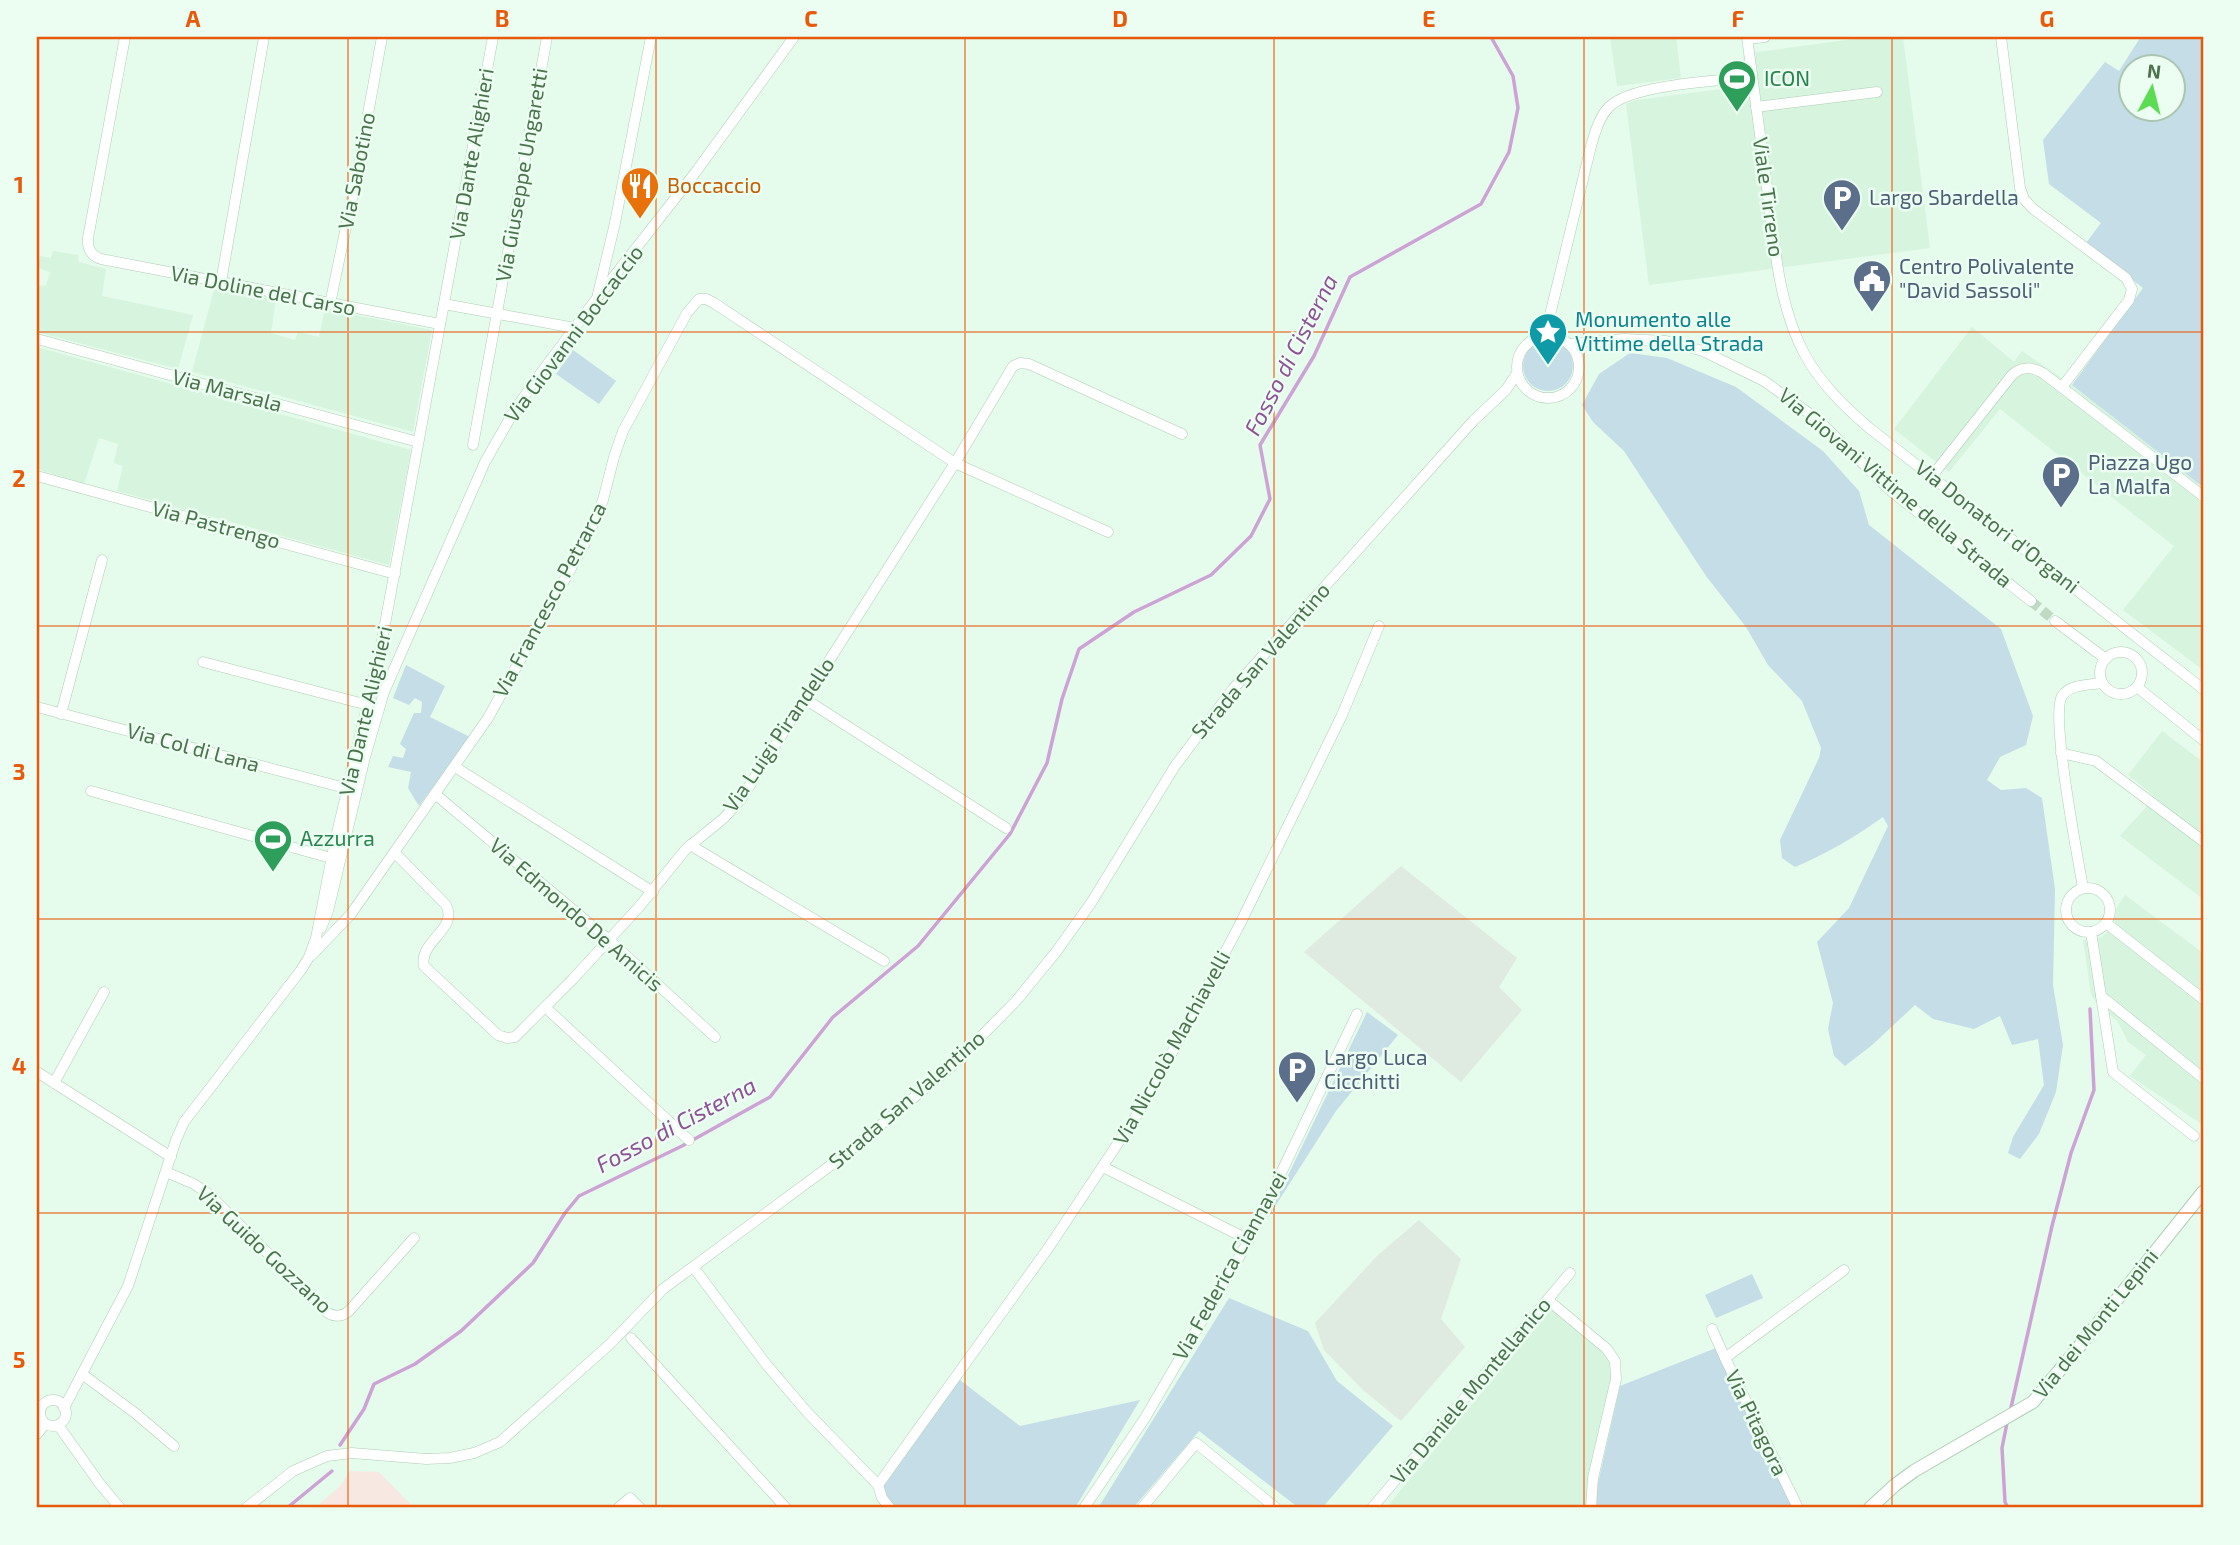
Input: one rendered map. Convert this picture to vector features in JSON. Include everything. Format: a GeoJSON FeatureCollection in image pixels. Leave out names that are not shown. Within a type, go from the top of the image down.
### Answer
{"type":"FeatureCollection","features":[{"type":"Feature","properties":{"kind":"street","name":"Via Doline del Carso"},"geometry":{"type":"LineString","coordinates":[[125,37],[88,238],[90,251],[94,256],[440,324]]}},
{"type":"Feature","properties":{"kind":"street"},"geometry":{"type":"LineString","coordinates":[[221,282],[264,37]]}},
{"type":"Feature","properties":{"kind":"street","name":"Via Sabotino"},"geometry":{"type":"LineString","coordinates":[[330,304],[382,37]]}},
{"type":"Feature","properties":{"kind":"street","name":"Via Dante Alighieri"},"geometry":{"type":"LineString","coordinates":[[58,1425],[65,1416],[64,1408],[128,1286],[178,1135],[190,1112],[299,974],[316,938],[331,858],[368,705],[395,574],[493,37]]}},
{"type":"Feature","properties":{"kind":"street","name":"Via Giuseppe Ungaretti"},"geometry":{"type":"LineString","coordinates":[[473,446],[547,37]]}},
{"type":"Feature","properties":{"kind":"street"},"geometry":{"type":"LineString","coordinates":[[597,298],[615,223],[651,37]]}},
{"type":"Feature","properties":{"kind":"street","name":"Via Giovanni Boccaccio"},"geometry":{"type":"LineString","coordinates":[[316,938],[328,911],[368,745],[396,662],[485,462],[525,395],[688,182],[794,37]]}},
{"type":"Feature","properties":{"kind":"street"},"geometry":{"type":"LineString","coordinates":[[1747,38],[1765,37]]}},
{"type":"Feature","properties":{"kind":"street"},"geometry":{"type":"LineString","coordinates":[[2001,37],[2020,188],[2024,199],[2032,208],[2126,278],[2132,289],[2129,300],[2062,387]]}},
{"type":"Feature","properties":{"kind":"street","name":"Viale Tirreno"},"geometry":{"type":"LineString","coordinates":[[1747,38],[1778,272],[1791,321],[1804,353]]}},
{"type":"Feature","properties":{"kind":"street"},"geometry":{"type":"LineString","coordinates":[[1526,390],[1517,373],[1519,355],[1550,315],[1593,139],[1608,107],[1637,92],[1752,76]]}},
{"type":"Feature","properties":{"kind":"street"},"geometry":{"type":"LineString","coordinates":[[1756,107],[1877,92]]}},
{"type":"Feature","properties":{"kind":"street","name":"Via Francesco Petrarca"},"geometry":{"type":"LineString","coordinates":[[309,957],[348,918],[396,853],[492,710],[582,549],[598,514],[623,431],[696,301],[706,299],[714,303],[955,463]]}},
{"type":"Feature","properties":{"kind":"street"},"geometry":{"type":"LineString","coordinates":[[444,304],[575,328]]}},
{"type":"Feature","properties":{"kind":"street"},"geometry":{"type":"LineString","coordinates":[[1550,315],[1556,338]]}},
{"type":"Feature","properties":{"kind":"street"},"geometry":{"type":"LineString","coordinates":[[1506,390],[1526,390],[1544,398],[1563,394],[1576,380],[1578,361],[1569,345],[1556,338],[1542,337],[1532,340]]}},
{"type":"Feature","properties":{"kind":"street","name":"Via Marsala"},"geometry":{"type":"LineString","coordinates":[[37,339],[418,442]]}},
{"type":"Feature","properties":{"kind":"street","name":"Via Giovani Vittime della Strada"},"geometry":{"type":"LineString","coordinates":[[1569,345],[1648,339],[1682,345],[1721,358],[1764,381],[1808,412],[1892,492],[2031,601]]}},
{"type":"Feature","properties":{"kind":"street"},"geometry":{"type":"LineString","coordinates":[[1578,361],[1597,341]]}},
{"type":"Feature","properties":{"kind":"street","name":"Via Donatori d'Organi"},"geometry":{"type":"LineString","coordinates":[[1804,353],[1821,379],[1850,411],[2203,689]]}},
{"type":"Feature","properties":{"kind":"street","name":"Via Luigi Pirandello"},"geometry":{"type":"LineString","coordinates":[[396,853],[444,903],[449,912],[447,923],[424,954],[423,963],[426,968],[498,1035],[504,1038],[515,1037],[653,892],[690,845],[720,821],[738,802],[955,463],[1011,370],[1020,363],[1029,364],[1182,434]]}},
{"type":"Feature","properties":{"kind":"street"},"geometry":{"type":"LineString","coordinates":[[1932,476],[2015,372],[2026,368],[2037,369],[2062,387],[2203,496]]}},
{"type":"Feature","properties":{"kind":"street","name":"Strada San Valentino"},"geometry":{"type":"LineString","coordinates":[[246,1508],[293,1471],[321,1457],[362,1453],[442,1459],[491,1447],[513,1431],[610,1344],[656,1295],[884,1124],[952,1066],[1016,1001],[1076,925],[1175,765],[1227,696],[1474,420],[1506,390],[1517,373]]}},
{"type":"Feature","properties":{"kind":"street"},"geometry":{"type":"LineString","coordinates":[[955,463],[1108,532]]}},
{"type":"Feature","properties":{"kind":"street","name":"Via Pastrengo"},"geometry":{"type":"LineString","coordinates":[[37,476],[395,574]]}},
{"type":"Feature","properties":{"kind":"street"},"geometry":{"type":"LineString","coordinates":[[61,714],[102,560]]}},
{"type":"Feature","properties":{"kind":"street"},"geometry":{"type":"LineString","coordinates":[[2055,621],[2106,659]]}},
{"type":"Feature","properties":{"kind":"street","name":"Via Niccolò Machiavelli"},"geometry":{"type":"LineString","coordinates":[[878,1485],[1048,1247],[1148,1098],[1240,925],[1342,716],[1379,626]]}},
{"type":"Feature","properties":{"kind":"street"},"geometry":{"type":"LineString","coordinates":[[2119,652],[2132,656],[2141,667],[2142,674],[2137,687],[2125,694],[2107,689],[2102,682],[2100,671],[2106,659],[2119,652]]}},
{"type":"Feature","properties":{"kind":"street"},"geometry":{"type":"LineString","coordinates":[[203,662],[368,705]]}},
{"type":"Feature","properties":{"kind":"street"},"geometry":{"type":"LineString","coordinates":[[2083,888],[2061,753],[2059,708],[2062,696],[2074,687],[2102,682]]}},
{"type":"Feature","properties":{"kind":"street"},"geometry":{"type":"LineString","coordinates":[[2137,687],[2203,740]]}},
{"type":"Feature","properties":{"kind":"street"},"geometry":{"type":"LineString","coordinates":[[805,699],[1006,828]]}},
{"type":"Feature","properties":{"kind":"street","name":"Via Col di Lana"},"geometry":{"type":"LineString","coordinates":[[37,707],[349,789]]}},
{"type":"Feature","properties":{"kind":"street"},"geometry":{"type":"LineString","coordinates":[[2061,753],[2096,761],[2203,841]]}},
{"type":"Feature","properties":{"kind":"street"},"geometry":{"type":"LineString","coordinates":[[454,767],[653,892]]}},
{"type":"Feature","properties":{"kind":"street"},"geometry":{"type":"LineString","coordinates":[[91,791],[331,858]]}},
{"type":"Feature","properties":{"kind":"street","name":"Via Edmondo De Amicis"},"geometry":{"type":"LineString","coordinates":[[435,794],[609,940],[715,1037]]}},
{"type":"Feature","properties":{"kind":"street"},"geometry":{"type":"LineString","coordinates":[[690,845],[884,961]]}},
{"type":"Feature","properties":{"kind":"street"},"geometry":{"type":"LineString","coordinates":[[2083,888],[2100,891],[2109,901],[2106,923],[2091,932],[2073,926],[2066,914],[2070,896],[2083,888]]}},
{"type":"Feature","properties":{"kind":"street"},"geometry":{"type":"LineString","coordinates":[[2106,923],[2203,999]]}},
{"type":"Feature","properties":{"kind":"street"},"geometry":{"type":"LineString","coordinates":[[2091,932],[2113,1072],[2194,1136]]}},
{"type":"Feature","properties":{"kind":"street"},"geometry":{"type":"LineString","coordinates":[[54,1083],[104,992]]}},
{"type":"Feature","properties":{"kind":"street"},"geometry":{"type":"LineString","coordinates":[[2101,996],[2203,1079]]}},
{"type":"Feature","properties":{"kind":"street"},"geometry":{"type":"LineString","coordinates":[[545,1007],[689,1140]]}},
{"type":"Feature","properties":{"kind":"street","name":"Via Federica Ciannavei"},"geometry":{"type":"LineString","coordinates":[[1084,1508],[1145,1418],[1249,1240],[1357,1014]]}},
{"type":"Feature","properties":{"kind":"street"},"geometry":{"type":"LineString","coordinates":[[37,1072],[171,1157]]}},
{"type":"Feature","properties":{"kind":"street"},"geometry":{"type":"LineString","coordinates":[[1103,1167],[1249,1240]]}},
{"type":"Feature","properties":{"kind":"street","name":"Via Guido Gozzano"},"geometry":{"type":"LineString","coordinates":[[166,1172],[209,1195],[324,1310],[333,1315],[343,1315],[349,1311],[414,1238]]}},
{"type":"Feature","properties":{"kind":"street","name":"Via dei Monti Lepini"},"geometry":{"type":"LineString","coordinates":[[1870,1508],[1903,1478],[2033,1402],[2203,1192]]}},
{"type":"Feature","properties":{"kind":"street"},"geometry":{"type":"LineString","coordinates":[[694,1268],[766,1364],[807,1412],[878,1485],[882,1498],[890,1508]]}},
{"type":"Feature","properties":{"kind":"street","name":"Via Pitagora"},"geometry":{"type":"LineString","coordinates":[[1798,1508],[1725,1358],[1844,1270]]}},
{"type":"Feature","properties":{"kind":"street","name":"Via Daniele Montellanico"},"geometry":{"type":"LineString","coordinates":[[1372,1508],[1570,1273]]}},
{"type":"Feature","properties":{"kind":"street"},"geometry":{"type":"LineString","coordinates":[[1548,1300],[1607,1349],[1615,1361],[1616,1379],[1593,1478],[1591,1508]]}},
{"type":"Feature","properties":{"kind":"street"},"geometry":{"type":"LineString","coordinates":[[1713,1329],[1725,1358]]}},
{"type":"Feature","properties":{"kind":"street"},"geometry":{"type":"LineString","coordinates":[[631,1338],[786,1508]]}},
{"type":"Feature","properties":{"kind":"street"},"geometry":{"type":"LineString","coordinates":[[82,1374],[174,1446]]}},
{"type":"Feature","properties":{"kind":"street"},"geometry":{"type":"LineString","coordinates":[[64,1408],[54,1401],[40,1401],[40,1417],[46,1424],[58,1425],[120,1508]]}},
{"type":"Feature","properties":{"kind":"street"},"geometry":{"type":"LineString","coordinates":[[37,1434],[46,1424]]}},
{"type":"Feature","properties":{"kind":"street"},"geometry":{"type":"LineString","coordinates":[[1142,1508],[1196,1443],[1276,1508]]}},
{"type":"Feature","properties":{"kind":"street"},"geometry":{"type":"LineString","coordinates":[[618,1508],[630,1498],[640,1508]]}},
{"type":"Feature","properties":{"kind":"shaded area"},"geometry":{"type":"Polygon","coordinates":[[[1610,37],[1676,37],[1681,78],[1617,86],[1610,37]]]}},
{"type":"Feature","properties":{"kind":"shaded area"},"geometry":{"type":"Polygon","coordinates":[[[1868,37],[1903,37],[1930,248],[1649,285],[1626,104],[1637,100],[1745,86],[1743,54],[1868,37]]]}},
{"type":"Feature","properties":{"kind":"shaded area"},"geometry":{"type":"Polygon","coordinates":[[[2139,37],[2203,37],[2203,487],[2072,385],[2143,288],[2086,243],[2101,223],[2049,184],[2043,140],[2105,62],[2118,70],[2118,122],[2188,122],[2188,52],[2131,52],[2139,37]]]}},
{"type":"Feature","properties":{"kind":"shaded area"},"geometry":{"type":"Polygon","coordinates":[[[53,251],[78,255],[79,262],[106,269],[102,296],[193,315],[178,369],[37,332],[37,285],[46,286],[50,272],[38,268],[40,256],[51,258],[53,251]]]}},
{"type":"Feature","properties":{"kind":"shaded area"},"geometry":{"type":"Polygon","coordinates":[[[215,286],[276,299],[271,333],[295,340],[298,332],[319,337],[325,309],[432,330],[413,432],[192,372],[215,286]]]}},
{"type":"Feature","properties":{"kind":"shaded area"},"geometry":{"type":"Polygon","coordinates":[[[1972,327],[2014,362],[2022,351],[2072,385],[2203,487],[2203,670],[2123,610],[2174,546],[2000,409],[1949,472],[1894,429],[1972,327]]]}},
{"type":"Feature","properties":{"kind":"shaded area"},"geometry":{"type":"Polygon","coordinates":[[[1548,341],[1566,348],[1573,366],[1566,384],[1548,391],[1530,384],[1523,366],[1530,348],[1548,341]]]}},
{"type":"Feature","properties":{"kind":"shaded area"},"geometry":{"type":"Polygon","coordinates":[[[37,347],[411,450],[389,565],[117,491],[123,466],[114,463],[118,444],[99,438],[84,484],[37,469],[37,347]]]}},
{"type":"Feature","properties":{"kind":"shaded area"},"geometry":{"type":"Polygon","coordinates":[[[573,350],[616,381],[599,404],[556,374],[573,350]]]}},
{"type":"Feature","properties":{"kind":"shaded area"},"geometry":{"type":"Polygon","coordinates":[[[1630,353],[1667,358],[1736,387],[1823,451],[1859,491],[1869,525],[2001,629],[2033,716],[2026,745],[2000,757],[1987,780],[2001,790],[2026,788],[2042,798],[2055,889],[2053,985],[2063,1045],[2056,1092],[2039,1134],[2020,1159],[2008,1153],[2013,1137],[2044,1085],[2038,1039],[2012,1045],[2000,1016],[1974,1029],[1933,1019],[1915,1005],[1845,1066],[1834,1056],[1828,1029],[1833,1003],[1817,942],[1849,908],[1888,826],[1883,817],[1840,845],[1795,867],[1782,858],[1780,840],[1819,758],[1821,748],[1802,701],[1768,665],[1746,627],[1706,576],[1624,451],[1593,422],[1582,405],[1599,374],[1630,353]]]}},
{"type":"Feature","properties":{"kind":"shaded area"},"geometry":{"type":"Polygon","coordinates":[[[406,665],[445,686],[430,717],[470,737],[419,806],[408,788],[411,772],[388,767],[393,756],[403,758],[406,749],[400,744],[414,713],[421,713],[422,702],[415,698],[409,705],[393,698],[406,665]]]}},
{"type":"Feature","properties":{"kind":"shaded area"},"geometry":{"type":"Polygon","coordinates":[[[2162,731],[2203,762],[2203,899],[2120,836],[2155,797],[2128,775],[2162,731]]]}},
{"type":"Feature","properties":{"kind":"shaded area"},"geometry":{"type":"Polygon","coordinates":[[[1401,866],[1517,958],[1499,987],[1522,1010],[1461,1082],[1304,952],[1401,866]]]}},
{"type":"Feature","properties":{"kind":"shaded area"},"geometry":{"type":"Polygon","coordinates":[[[2125,895],[2203,953],[2203,1125],[2130,1076],[2146,1055],[2128,1042],[2118,1022],[2091,994],[2083,940],[2102,937],[2114,926],[2116,909],[2125,895]]]}},
{"type":"Feature","properties":{"kind":"shaded area"},"geometry":{"type":"Polygon","coordinates":[[[1367,1012],[1398,1035],[1336,1111],[1267,1219],[1367,1012]]]}},
{"type":"Feature","properties":{"kind":"shaded area"},"geometry":{"type":"Polygon","coordinates":[[[1419,1220],[1461,1259],[1441,1319],[1465,1347],[1401,1421],[1363,1390],[1324,1350],[1315,1323],[1377,1256],[1419,1220]]]}},
{"type":"Feature","properties":{"kind":"shaded area"},"geometry":{"type":"Polygon","coordinates":[[[1752,1274],[1763,1298],[1716,1318],[1705,1295],[1752,1274]]]}},
{"type":"Feature","properties":{"kind":"shaded area"},"geometry":{"type":"Polygon","coordinates":[[[1229,1298],[1308,1331],[1337,1381],[1393,1426],[1322,1508],[1299,1508],[1199,1431],[1133,1508],[1098,1508],[1229,1298]]]}},
{"type":"Feature","properties":{"kind":"shaded area"},"geometry":{"type":"Polygon","coordinates":[[[1554,1306],[1615,1361],[1592,1508],[1386,1508],[1554,1306]]]}},
{"type":"Feature","properties":{"kind":"shaded area"},"geometry":{"type":"Polygon","coordinates":[[[1716,1348],[1793,1508],[1596,1508],[1596,1492],[1620,1386],[1716,1348]]]}},
{"type":"Feature","properties":{"kind":"shaded area"},"geometry":{"type":"Polygon","coordinates":[[[956,1377],[1020,1426],[1140,1400],[1075,1508],[896,1508],[878,1485],[956,1377]]]}},
{"type":"Feature","properties":{"kind":"shaded area"},"geometry":{"type":"Polygon","coordinates":[[[350,1471],[379,1472],[414,1508],[315,1508],[340,1486],[350,1471]]]}},
{"type":"Feature","properties":{"kind":"waterway","name":"Fosso di Cisterna"},"geometry":{"type":"LineString","coordinates":[[340,1445],[364,1409],[374,1384],[415,1364],[461,1331],[533,1263],[579,1196],[682,1146],[770,1097],[833,1017],[918,946],[1010,834],[1047,763],[1062,699],[1079,649],[1134,612],[1211,575],[1251,536],[1270,499],[1260,445],[1314,356],[1350,277],[1481,204],[1509,152],[1518,108],[1513,76],[1491,37]]}},
{"type":"Feature","properties":{"kind":"waterway"},"geometry":{"type":"LineString","coordinates":[[2010,1412],[2071,1153],[2094,1090],[2090,1009]]}},
{"type":"Feature","properties":{"kind":"waterway"},"geometry":{"type":"LineString","coordinates":[[2007,1423],[2002,1448],[2005,1502],[2008,1508]]}},
{"type":"Feature","properties":{"kind":"waterway","name":"Fosso di Cisterna"},"geometry":{"type":"LineString","coordinates":[[287,1508],[332,1471]]}},
{"type":"Feature","properties":{"kind":"tunnel"},"geometry":{"type":"LineString","coordinates":[[2031,601],[2055,621]]}},
{"type":"Feature","properties":{"kind":"place","name":"ICON"},"geometry":{"type":"Point","coordinates":[1737,113]}},
{"type":"Feature","properties":{"kind":"place","name":"Boccaccio"},"geometry":{"type":"Point","coordinates":[640,220]}},
{"type":"Feature","properties":{"kind":"place","name":"Largo Sbardella"},"geometry":{"type":"Point","coordinates":[1842,232]}},
{"type":"Feature","properties":{"kind":"place","name":"Centro Polivalente \"David Sassoli\""},"geometry":{"type":"Point","coordinates":[1872,313]}},
{"type":"Feature","properties":{"kind":"place","name":"Monumento alle Vittime della Strada"},"geometry":{"type":"Point","coordinates":[1548,366]}},
{"type":"Feature","properties":{"kind":"place","name":"Piazza Ugo La Malfa"},"geometry":{"type":"Point","coordinates":[2061,509]}},
{"type":"Feature","properties":{"kind":"place","name":"Azzurra"},"geometry":{"type":"Point","coordinates":[273,873]}},
{"type":"Feature","properties":{"kind":"place","name":"Largo Luca Cicchitti"},"geometry":{"type":"Point","coordinates":[1297,1104]}}]}
